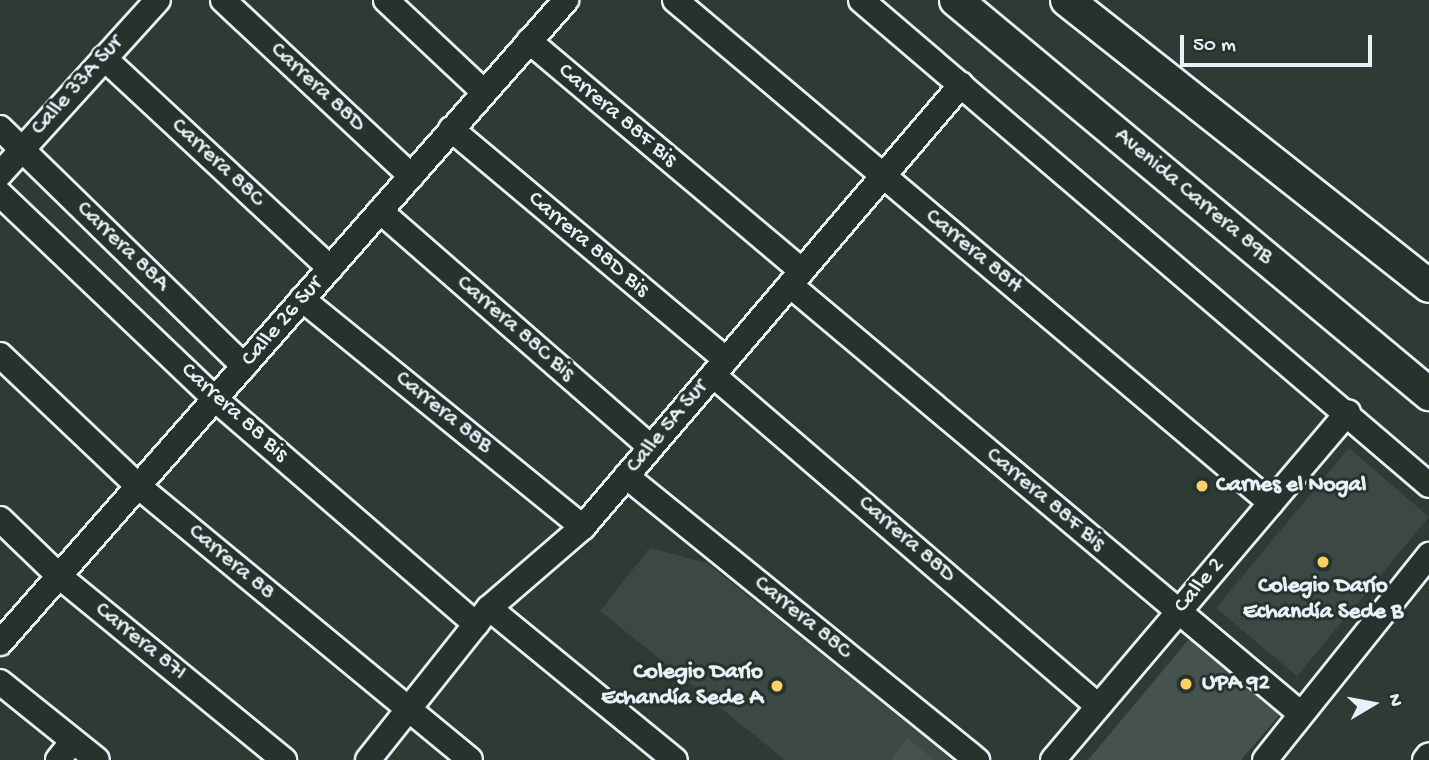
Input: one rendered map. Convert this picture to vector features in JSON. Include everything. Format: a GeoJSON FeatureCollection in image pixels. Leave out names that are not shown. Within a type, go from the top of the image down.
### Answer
{"type":"FeatureCollection","features":[{"type":"Feature","properties":{"kind":"main road","name":"Avenida Carrera 89B"},"geometry":{"type":"LineString","coordinates":[[956,0],[1429,394]]}},
{"type":"Feature","properties":{"kind":"main road"},"geometry":{"type":"LineString","coordinates":[[1067,0],[1429,286]]}},
{"type":"Feature","properties":{"kind":"street","name":"Calle 33A Sur"},"geometry":{"type":"LineString","coordinates":[[0,174],[158,0]]}},
{"type":"Feature","properties":{"kind":"street","name":"Carrera 88D"},"geometry":{"type":"LineString","coordinates":[[223,0],[411,176]]}},
{"type":"Feature","properties":{"kind":"street"},"geometry":{"type":"LineString","coordinates":[[386,0],[484,92]]}},
{"type":"Feature","properties":{"kind":"street","name":"Calle 26 Sur"},"geometry":{"type":"LineString","coordinates":[[0,643],[565,0]]}},
{"type":"Feature","properties":{"kind":"street","name":"Carrera 88H"},"geometry":{"type":"LineString","coordinates":[[676,0],[1271,503]]}},
{"type":"Feature","properties":{"kind":"street"},"geometry":{"type":"LineString","coordinates":[[861,0],[1348,412],[1429,485]]}},
{"type":"Feature","properties":{"kind":"street","name":"Carrera 88F Bis"},"geometry":{"type":"LineString","coordinates":[[529,41],[1178,612],[1301,715]]}},
{"type":"Feature","properties":{"kind":"street","name":"Carrera 88C"},"geometry":{"type":"LineString","coordinates":[[104,58],[330,268]]}},
{"type":"Feature","properties":{"kind":"street","name":"Calle 5A Sur"},"geometry":{"type":"LineString","coordinates":[[368,760],[482,616],[583,527],[961,85]]}},
{"type":"Feature","properties":{"kind":"street","name":"Carrera 88A"},"geometry":{"type":"LineString","coordinates":[[0,128],[244,366]]}},
{"type":"Feature","properties":{"kind":"street","name":"Carrera 88D Bis"},"geometry":{"type":"LineString","coordinates":[[451,130],[719,367]]}},
{"type":"Feature","properties":{"kind":"street","name":"Carrera 88 Bis"},"geometry":{"type":"LineString","coordinates":[[0,194],[215,399],[482,616],[675,760]]}},
{"type":"Feature","properties":{"kind":"street","name":"Carrera 88C Bis"},"geometry":{"type":"LineString","coordinates":[[380,211],[651,447]]}},
{"type":"Feature","properties":{"kind":"street","name":"Carrera 88B"},"geometry":{"type":"LineString","coordinates":[[302,299],[583,527]]}},
{"type":"Feature","properties":{"kind":"street","name":"Carrera 88"},"geometry":{"type":"LineString","coordinates":[[0,355],[138,486],[470,760]]}},
{"type":"Feature","properties":{"kind":"street","name":"Carrera 88D"},"geometry":{"type":"LineString","coordinates":[[719,367],[1098,706]]}},
{"type":"Feature","properties":{"kind":"street","name":"Calle 2"},"geometry":{"type":"LineString","coordinates":[[1053,760],[1348,412]]}},
{"type":"Feature","properties":{"kind":"street","name":"Carrera 88C"},"geometry":{"type":"LineString","coordinates":[[626,476],[977,760]]}},
{"type":"Feature","properties":{"kind":"street","name":"Carrera 87I"},"geometry":{"type":"LineString","coordinates":[[0,519],[59,576],[284,760]]}},
{"type":"Feature","properties":{"kind":"street"},"geometry":{"type":"LineString","coordinates":[[1265,760],[1429,555]]}},
{"type":"Feature","properties":{"kind":"street"},"geometry":{"type":"LineString","coordinates":[[0,682],[65,751],[97,760]]}},
{"type":"Feature","properties":{"kind":"street"},"geometry":{"type":"LineString","coordinates":[[1425,760],[1429,754]]}},
{"type":"Feature","properties":{"kind":"shaded area","name":"Colegio Darío Echandía Sede B"},"geometry":{"type":"Polygon","coordinates":[[[1349,448],[1429,517],[1297,676],[1216,608],[1349,448]]]}},
{"type":"Feature","properties":{"kind":"shaded area","name":"Colegio Darío Echandía Sede A"},"geometry":{"type":"Polygon","coordinates":[[[650,548],[707,563],[954,760],[785,760],[600,611],[650,548]]]}},
{"type":"Feature","properties":{"kind":"shaded area","name":"UPA 92"},"geometry":{"type":"Polygon","coordinates":[[[1190,638],[1280,714],[1241,760],[1088,760],[1190,638]]]}},
{"type":"Feature","properties":{"kind":"shaded area"},"geometry":{"type":"Polygon","coordinates":[[[907,738],[935,760],[891,760],[907,738]]]}},
{"type":"Feature","properties":{"kind":"place","name":"Carnes el Nogal"},"geometry":{"type":"Point","coordinates":[1202,486]}},
{"type":"Feature","properties":{"kind":"place","name":"Colegio Darío Echandía Sede B"},"geometry":{"type":"Point","coordinates":[1323,562]}},
{"type":"Feature","properties":{"kind":"place","name":"UPA 92"},"geometry":{"type":"Point","coordinates":[1186,684]}},
{"type":"Feature","properties":{"kind":"place","name":"Colegio Darío Echandía Sede A"},"geometry":{"type":"Point","coordinates":[777,686]}}]}
